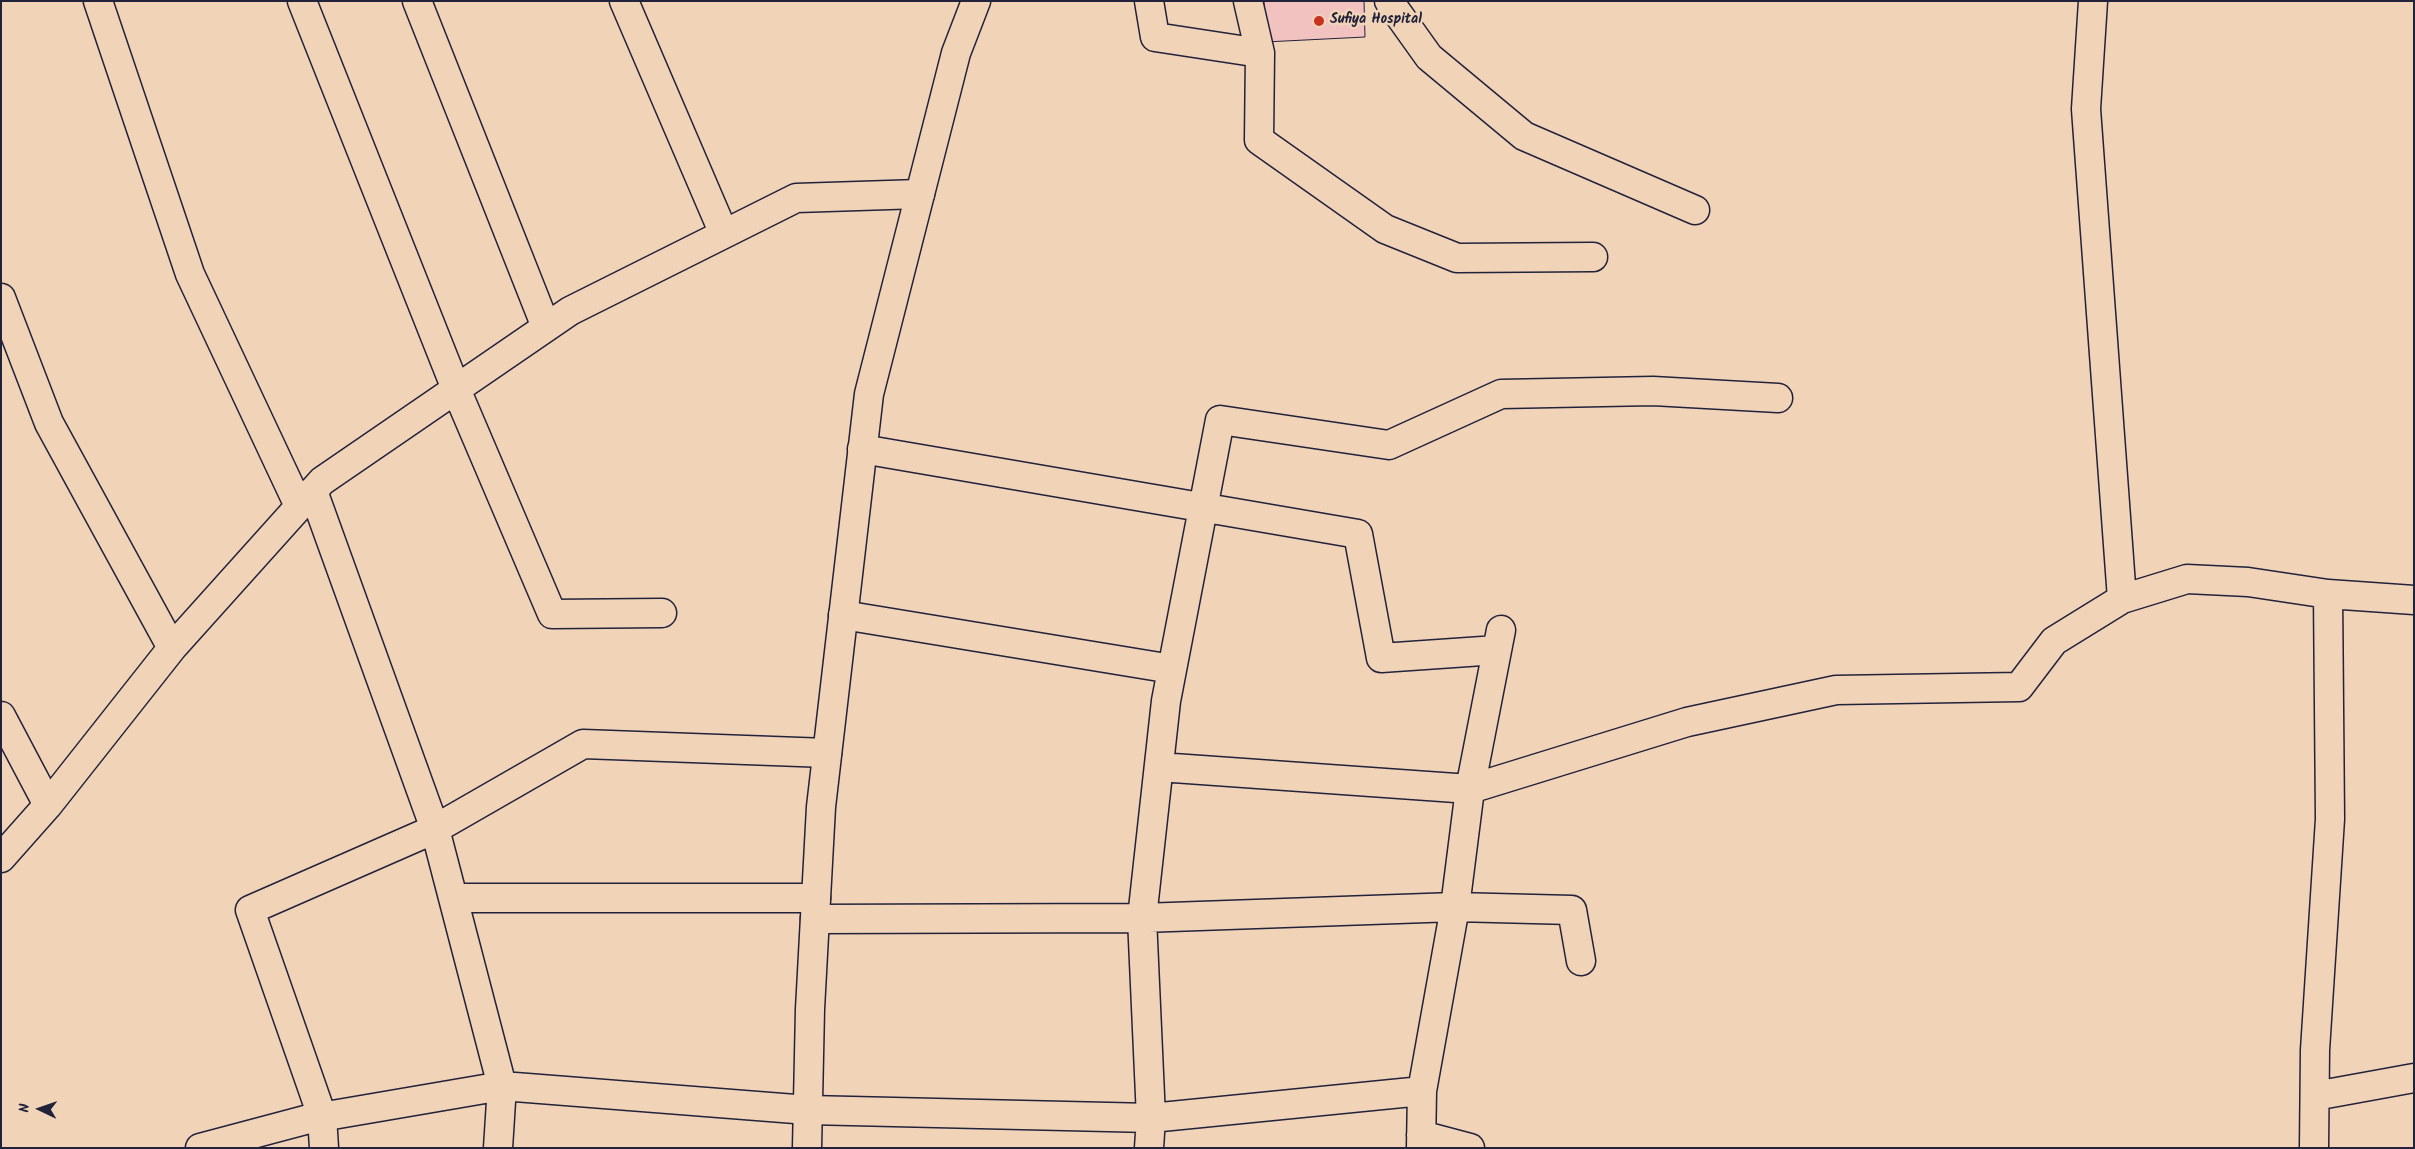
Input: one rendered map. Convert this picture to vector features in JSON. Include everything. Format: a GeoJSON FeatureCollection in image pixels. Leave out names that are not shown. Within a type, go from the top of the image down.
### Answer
{"type":"FeatureCollection","features":[{"type":"Feature","properties":{"kind":"street"},"geometry":{"type":"LineString","coordinates":[[98,1],[190,274],[306,499],[436,829],[502,1086],[498,1148]]}},
{"type":"Feature","properties":{"kind":"street"},"geometry":{"type":"LineString","coordinates":[[302,1],[456,389],[552,614],[662,612]]}},
{"type":"Feature","properties":{"kind":"street"},"geometry":{"type":"LineString","coordinates":[[417,1],[546,328]]}},
{"type":"Feature","properties":{"kind":"street"},"geometry":{"type":"LineString","coordinates":[[624,1],[724,234]]}},
{"type":"Feature","properties":{"kind":"street"},"geometry":{"type":"LineString","coordinates":[[807,1148],[815,908],[821,807],[869,394],[956,53],[976,1]]}},
{"type":"Feature","properties":{"kind":"street"},"geometry":{"type":"LineString","coordinates":[[1149,1],[1155,37],[1260,54]]}},
{"type":"Feature","properties":{"kind":"street"},"geometry":{"type":"LineString","coordinates":[[1248,1],[1260,54],[1259,140],[1385,229],[1457,258],[1593,257]]}},
{"type":"Feature","properties":{"kind":"street"},"geometry":{"type":"LineString","coordinates":[[1389,1],[1429,58],[1524,136],[1695,210]]}},
{"type":"Feature","properties":{"kind":"street"},"geometry":{"type":"LineString","coordinates":[[2093,1],[2086,109],[2122,599]]}},
{"type":"Feature","properties":{"kind":"street"},"geometry":{"type":"LineString","coordinates":[[1,858],[48,805],[172,648],[322,481],[570,311],[796,198],[920,194]]}},
{"type":"Feature","properties":{"kind":"street"},"geometry":{"type":"LineString","coordinates":[[1,298],[49,423],[172,648]]}},
{"type":"Feature","properties":{"kind":"street"},"geometry":{"type":"LineString","coordinates":[[1149,1148],[1151,1118],[1142,918],[1166,701],[1220,420],[1390,445],[1500,394],[1653,392],[1778,398]]}},
{"type":"Feature","properties":{"kind":"street"},"geometry":{"type":"LineString","coordinates":[[862,449],[1358,534],[1381,658],[1499,640],[1470,789],[1456,907],[1422,1091],[1421,1142],[1470,1148]]}},
{"type":"Feature","properties":{"kind":"street"},"geometry":{"type":"LineString","coordinates":[[1159,767],[1470,789],[1688,722],[1836,690],[2019,687],[2054,641],[2122,599],[2187,579],[2248,582],[2328,594],[2414,600]]}},
{"type":"Feature","properties":{"kind":"street"},"geometry":{"type":"LineString","coordinates":[[2314,1148],[2315,1050],[2330,819],[2328,594]]}},
{"type":"Feature","properties":{"kind":"street"},"geometry":{"type":"LineString","coordinates":[[843,616],[1172,668]]}},
{"type":"Feature","properties":{"kind":"street"},"geometry":{"type":"LineString","coordinates":[[1,716],[48,805]]}},
{"type":"Feature","properties":{"kind":"street"},"geometry":{"type":"LineString","coordinates":[[324,1148],[322,1116],[250,910],[436,829],[583,744],[827,753]]}},
{"type":"Feature","properties":{"kind":"street"},"geometry":{"type":"LineString","coordinates":[[454,898],[1142,918],[1456,907],[1572,910],[1581,961]]}},
{"type":"Feature","properties":{"kind":"street"},"geometry":{"type":"LineString","coordinates":[[2315,1096],[2414,1078]]}},
{"type":"Feature","properties":{"kind":"street"},"geometry":{"type":"LineString","coordinates":[[200,1148],[322,1116],[502,1086],[808,1110],[1151,1118],[1422,1091]]}},
{"type":"Feature","properties":{"kind":"building"},"geometry":{"type":"Polygon","coordinates":[[[1264,1],[1364,1],[1365,37],[1265,42],[1264,1]]]}},
{"type":"Feature","properties":{"kind":"place","name":"Sufiya Hospital"},"geometry":{"type":"Point","coordinates":[1319,21]}}]}
